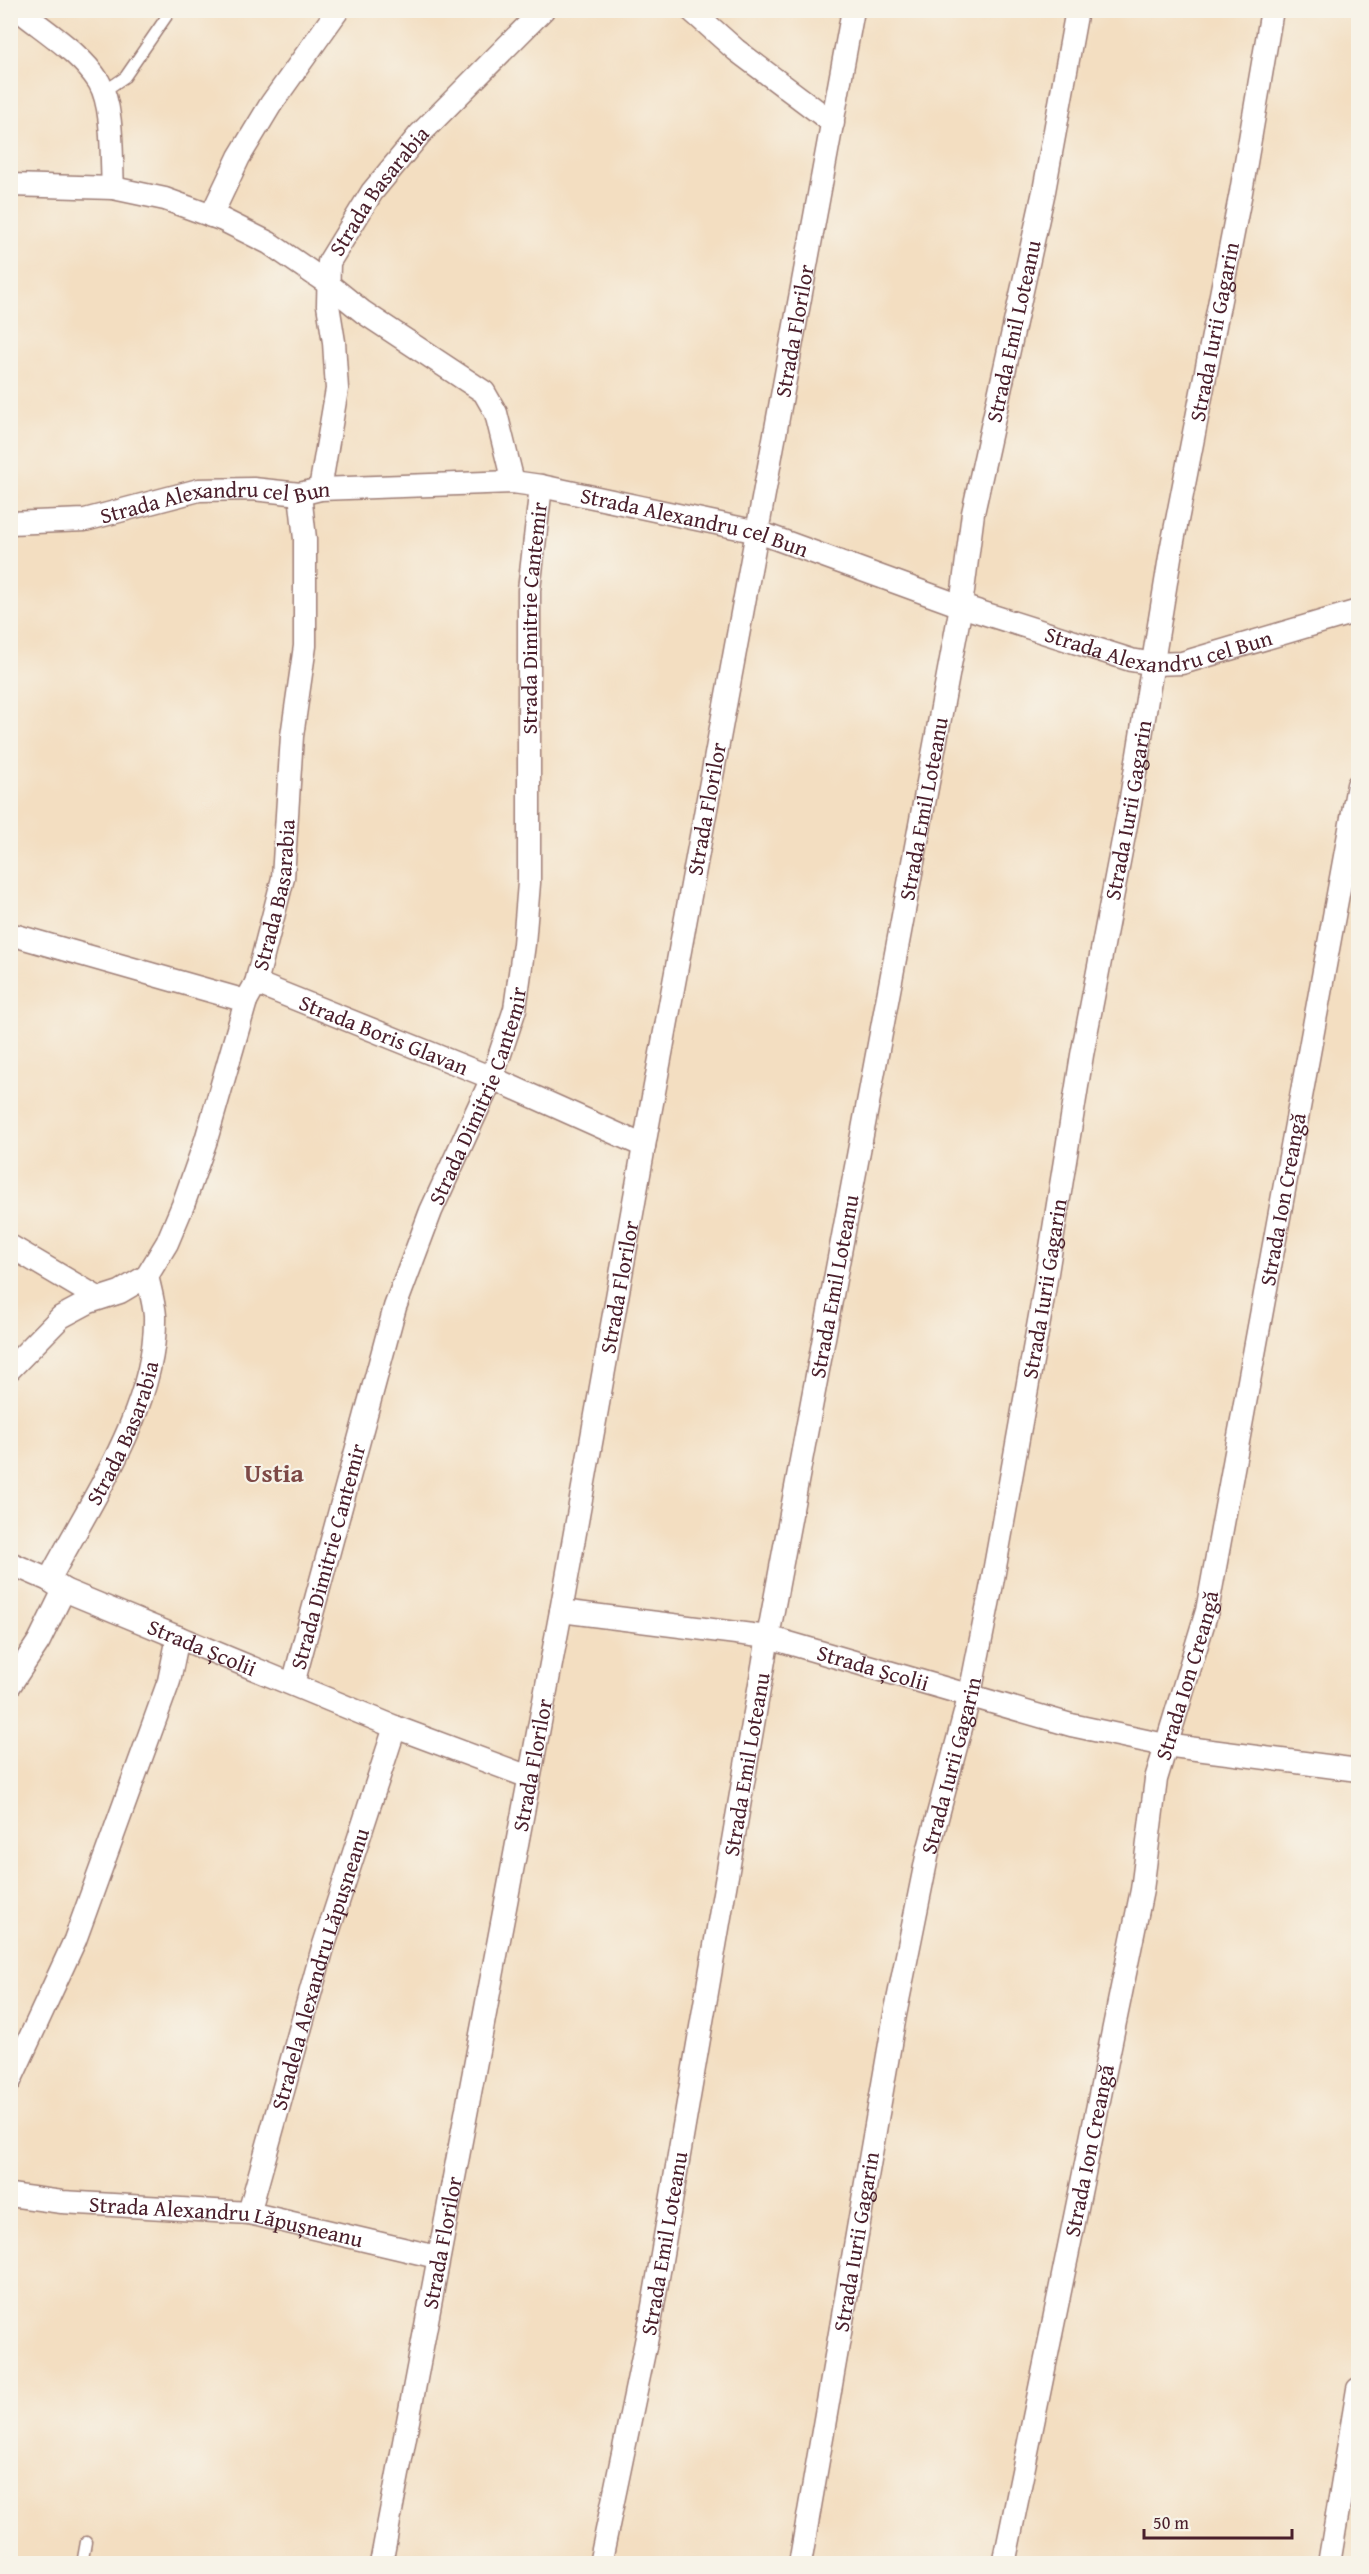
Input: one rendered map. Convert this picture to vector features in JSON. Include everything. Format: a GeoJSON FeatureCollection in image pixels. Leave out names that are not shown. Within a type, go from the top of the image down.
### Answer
{"type":"FeatureCollection","features":[{"type":"Feature","properties":{"kind":"street"},"geometry":{"type":"LineString","coordinates":[[19,10],[81,61],[100,83],[108,111],[113,188]]}},
{"type":"Feature","properties":{"kind":"street"},"geometry":{"type":"LineString","coordinates":[[211,216],[239,157],[271,104],[338,10]]}},
{"type":"Feature","properties":{"kind":"street","name":"Strada Basarabia"},"geometry":{"type":"LineString","coordinates":[[10,1369],[61,1317],[98,1298],[120,1292],[147,1276],[168,1243],[187,1194],[206,1140],[251,992],[283,878],[291,736],[305,646],[305,539],[310,491],[337,389],[327,283],[329,262],[372,192],[420,134],[543,10]]}},
{"type":"Feature","properties":{"kind":"street"},"geometry":{"type":"LineString","coordinates":[[691,10],[736,50],[833,123]]}},
{"type":"Feature","properties":{"kind":"street","name":"Strada Florilor"},"geometry":{"type":"LineString","coordinates":[[381,2564],[437,2257],[561,1611],[853,10]]}},
{"type":"Feature","properties":{"kind":"street","name":"Strada Emil Loteanu"},"geometry":{"type":"LineString","coordinates":[[600,2564],[651,2318],[768,1637],[961,606],[973,513],[1044,191],[1077,10]]}},
{"type":"Feature","properties":{"kind":"street","name":"Strada Iurii Gagarin"},"geometry":{"type":"LineString","coordinates":[[800,2564],[898,2004],[928,1852],[970,1694],[1040,1316],[1082,1054],[1130,804],[1172,550],[1241,192],[1272,10]]}},
{"type":"Feature","properties":{"kind":"street"},"geometry":{"type":"LineString","coordinates":[[10,185],[113,188],[165,199],[211,216],[269,243],[327,283],[363,312],[484,392],[496,413],[513,482]]}},
{"type":"Feature","properties":{"kind":"street","name":"Strada Alexandru cel Bun"},"geometry":{"type":"LineString","coordinates":[[10,523],[85,520],[199,490],[310,491],[513,482],[758,532],[961,606],[1131,660],[1182,663],[1359,611]]}},
{"type":"Feature","properties":{"kind":"street","name":"Strada Dimitrie Cantemir"},"geometry":{"type":"LineString","coordinates":[[293,1684],[395,1307],[431,1212],[492,1078],[515,1009],[529,883],[528,590],[541,486]]}},
{"type":"Feature","properties":{"kind":"street","name":"Strada Ion Creangă"},"geometry":{"type":"LineString","coordinates":[[1004,2564],[1142,1890],[1156,1779],[1207,1611],[1359,785]]}},
{"type":"Feature","properties":{"kind":"street","name":"Strada Boris Glavan"},"geometry":{"type":"LineString","coordinates":[[10,934],[251,992],[492,1078],[644,1146]]}},
{"type":"Feature","properties":{"kind":"street"},"geometry":{"type":"LineString","coordinates":[[10,1246],[98,1298]]}},
{"type":"Feature","properties":{"kind":"street","name":"Strada Basarabia"},"geometry":{"type":"LineString","coordinates":[[10,1685],[39,1641],[56,1585],[143,1397],[152,1354],[155,1315],[147,1276]]}},
{"type":"Feature","properties":{"kind":"street","name":"Strada Școlii"},"geometry":{"type":"LineString","coordinates":[[10,1563],[178,1637],[395,1727],[529,1777]]}},
{"type":"Feature","properties":{"kind":"street","name":"Strada Școlii"},"geometry":{"type":"LineString","coordinates":[[561,1611],[768,1637],[1071,1725],[1165,1745],[1359,1770]]}},
{"type":"Feature","properties":{"kind":"street"},"geometry":{"type":"LineString","coordinates":[[10,2081],[75,1940],[169,1681],[178,1637]]}},
{"type":"Feature","properties":{"kind":"street","name":"Stradela Alexandru Lăpușneanu"},"geometry":{"type":"LineString","coordinates":[[249,2213],[322,1951],[395,1727]]}},
{"type":"Feature","properties":{"kind":"street","name":"Strada Alexandru Lăpușneanu"},"geometry":{"type":"LineString","coordinates":[[10,2195],[62,2202],[249,2213],[437,2257]]}},
{"type":"Feature","properties":{"kind":"street"},"geometry":{"type":"LineString","coordinates":[[1329,2564],[1359,2389]]}},
{"type":"Feature","properties":{"kind":"lane"},"geometry":{"type":"LineString","coordinates":[[103,93],[125,77],[171,10]]}},
{"type":"Feature","properties":{"kind":"lane"},"geometry":{"type":"LineString","coordinates":[[82,2564],[86,2542]]}},
{"type":"Feature","properties":{"kind":"district","name":"Ustia"},"geometry":{"type":"Point","coordinates":[274,1472]}}]}
